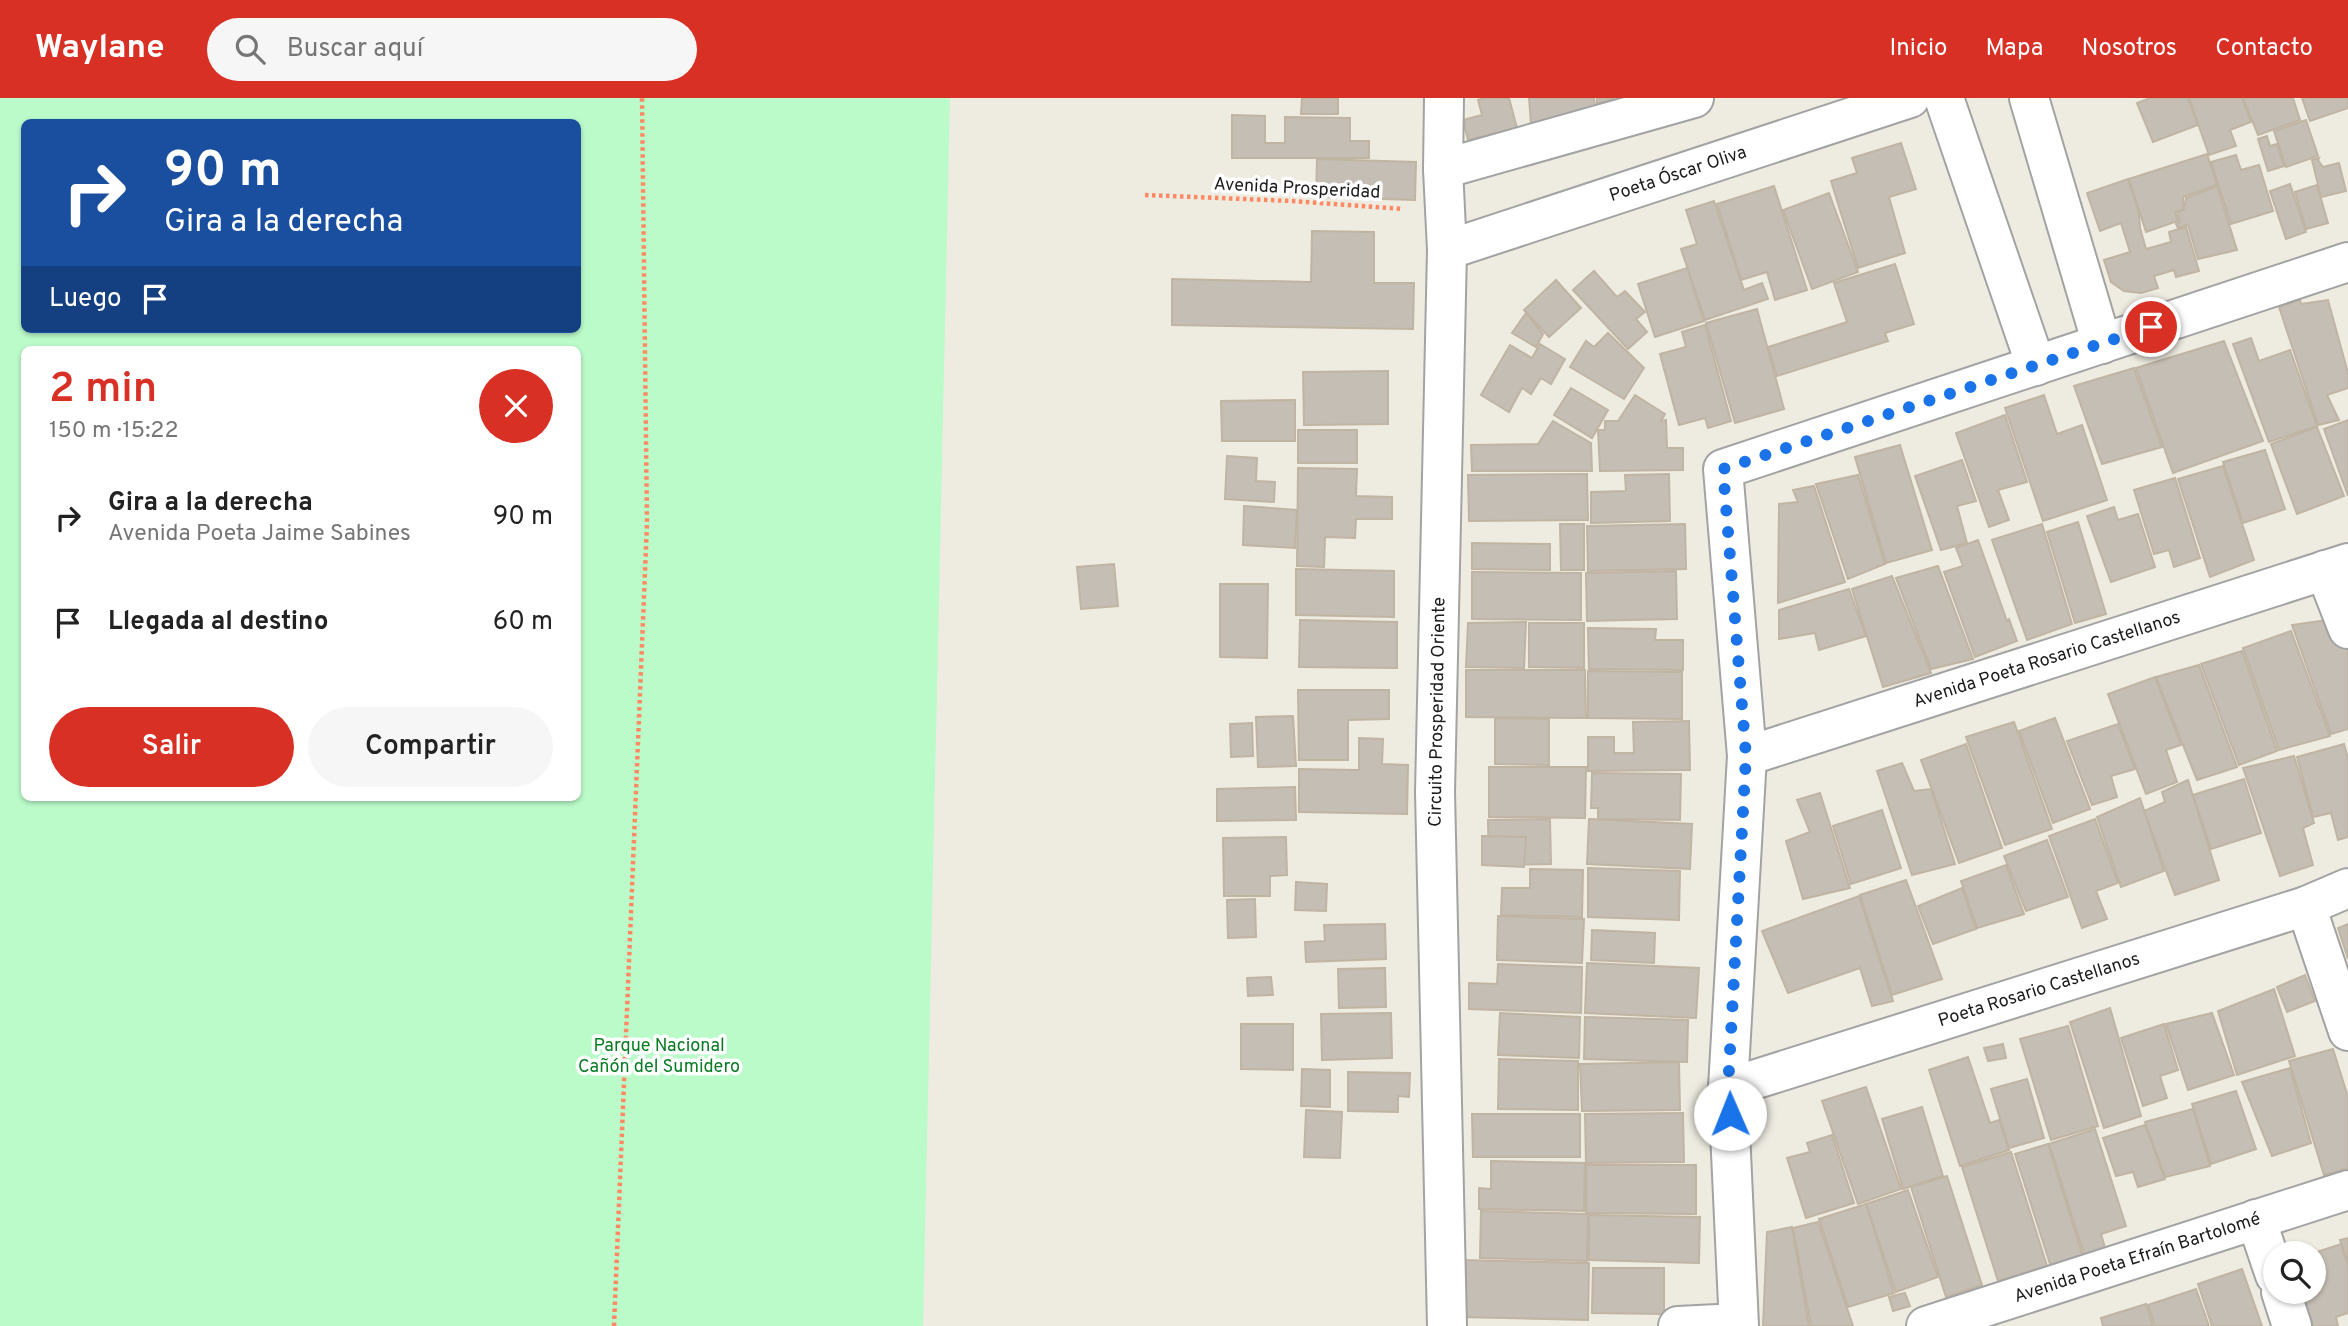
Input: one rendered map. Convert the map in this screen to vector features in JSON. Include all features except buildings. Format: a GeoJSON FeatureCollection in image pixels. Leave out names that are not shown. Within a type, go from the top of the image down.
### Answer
{"type":"FeatureCollection","features":[{"type":"Feature","properties":{"kind":"street","name":"Circuito Prosperidad Oriente"},"geometry":{"type":"LineString","coordinates":[[1444,98],[1443,169],[1447,231],[1435,792],[1447,1326]]}},
{"type":"Feature","properties":{"kind":"street"},"geometry":{"type":"LineString","coordinates":[[1443,169],[1694,98]]}},
{"type":"Feature","properties":{"kind":"street","name":"Poeta Óscar Oliva"},"geometry":{"type":"LineString","coordinates":[[1447,231],[1910,98]]}},
{"type":"Feature","properties":{"kind":"street"},"geometry":{"type":"LineString","coordinates":[[1944,98],[2036,366]]}},
{"type":"Feature","properties":{"kind":"street"},"geometry":{"type":"LineString","coordinates":[[2029,98],[2102,344]]}},
{"type":"Feature","properties":{"kind":"street"},"geometry":{"type":"LineString","coordinates":[[1678,1326],[1739,1324],[1728,1088],[1746,756],[1723,469],[2348,261]]}},
{"type":"Feature","properties":{"kind":"street"},"geometry":{"type":"LineString","coordinates":[[2336,567],[2348,629]]}},
{"type":"Feature","properties":{"kind":"street","name":"Avenida Poeta Rosario Castellanos"},"geometry":{"type":"LineString","coordinates":[[1746,756],[2336,567]]}},
{"type":"Feature","properties":{"kind":"street","name":"Poeta Rosario Castellanos"},"geometry":{"type":"LineString","coordinates":[[1728,1088],[2306,906],[2348,888]]}},
{"type":"Feature","properties":{"kind":"street"},"geometry":{"type":"LineString","coordinates":[[2306,906],[2348,1031]]}},
{"type":"Feature","properties":{"kind":"street","name":"Avenida Poeta Efraín Bartolomé"},"geometry":{"type":"LineString","coordinates":[[1926,1326],[2348,1190]]}},
{"type":"Feature","properties":{"kind":"street"},"geometry":{"type":"LineString","coordinates":[[2256,1219],[2263,1241]]}},
{"type":"Feature","properties":{"kind":"street"},"geometry":{"type":"LineString","coordinates":[[2285,1304],[2292,1326]]}},
{"type":"Feature","properties":{"kind":"path"},"geometry":{"type":"LineString","coordinates":[[614,1326],[647,523],[642,98]]}},
{"type":"Feature","properties":{"kind":"path","name":"Avenida Prosperidad"},"geometry":{"type":"LineString","coordinates":[[1145,195],[1293,201],[1447,231]]}},
{"type":"Feature","properties":{"kind":"green space","name":"Parque Nacional Cañón del Sumidero"},"geometry":{"type":"Polygon","coordinates":[[[0,98],[950,98],[923,1326],[0,1326],[0,98]]]}},
{"type":"Feature","properties":{"kind":"route"},"geometry":{"type":"LineString","coordinates":[[1730,1114],[1728,1088],[1746,756],[1723,469],[2151,327]]}}]}
